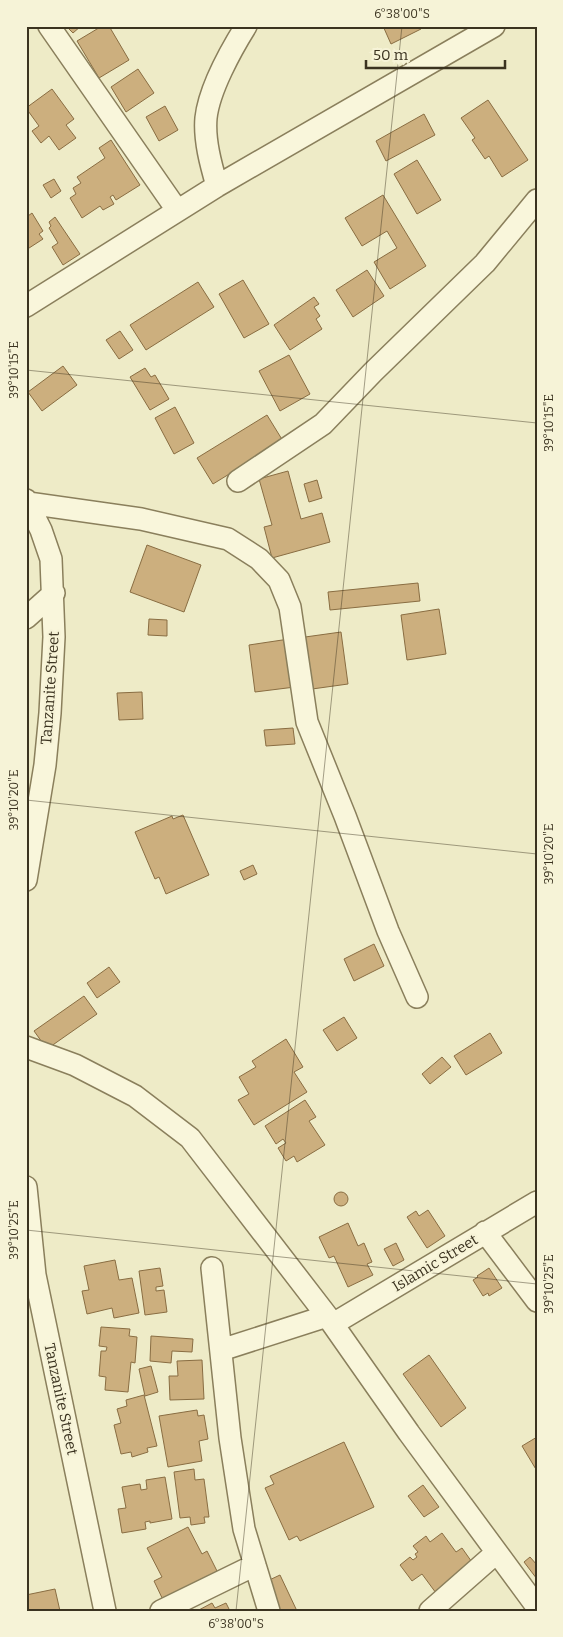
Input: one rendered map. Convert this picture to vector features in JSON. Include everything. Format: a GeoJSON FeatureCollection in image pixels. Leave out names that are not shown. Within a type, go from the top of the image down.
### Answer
{"type":"FeatureCollection","features":[{"type":"Feature","properties":{"kind":"street"},"geometry":{"type":"LineString","coordinates":[[49,26],[177,210]]}},
{"type":"Feature","properties":{"kind":"street"},"geometry":{"type":"LineString","coordinates":[[218,186],[212,168],[207,140],[206,117],[215,86],[233,46],[246,26]]}},
{"type":"Feature","properties":{"kind":"street"},"geometry":{"type":"LineString","coordinates":[[26,306],[177,210],[494,26]]}},
{"type":"Feature","properties":{"kind":"street"},"geometry":{"type":"LineString","coordinates":[[238,481],[323,424],[373,372],[486,263],[537,200]]}},
{"type":"Feature","properties":{"kind":"street"},"geometry":{"type":"LineString","coordinates":[[27,501],[141,519],[228,539],[260,559],[279,580],[290,607],[307,722],[346,816],[388,931],[417,997]]}},
{"type":"Feature","properties":{"kind":"street","name":"Tanzanite Street"},"geometry":{"type":"LineString","coordinates":[[26,880],[45,765],[54,637],[52,559],[27,501]]}},
{"type":"Feature","properties":{"kind":"street"},"geometry":{"type":"LineString","coordinates":[[26,618],[54,593]]}},
{"type":"Feature","properties":{"kind":"street"},"geometry":{"type":"LineString","coordinates":[[26,1047],[75,1065],[135,1096],[190,1138],[330,1320],[409,1433],[537,1607]]}},
{"type":"Feature","properties":{"kind":"street","name":"Tanzanite Street"},"geometry":{"type":"LineString","coordinates":[[26,1187],[31,1276],[105,1611]]}},
{"type":"Feature","properties":{"kind":"street","name":"Islamic Street"},"geometry":{"type":"LineString","coordinates":[[221,1350],[330,1320],[537,1202]]}},
{"type":"Feature","properties":{"kind":"street"},"geometry":{"type":"LineString","coordinates":[[486,1232],[537,1300]]}},
{"type":"Feature","properties":{"kind":"street"},"geometry":{"type":"LineString","coordinates":[[212,1268],[230,1438],[244,1529],[269,1611]]}},
{"type":"Feature","properties":{"kind":"street"},"geometry":{"type":"LineString","coordinates":[[430,1611],[496,1553]]}},
{"type":"Feature","properties":{"kind":"street"},"geometry":{"type":"LineString","coordinates":[[160,1611],[255,1565]]}},
{"type":"Feature","properties":{"kind":"building"},"geometry":{"type":"Polygon","coordinates":[[[66,26],[81,26],[73,33],[66,26]]]}},
{"type":"Feature","properties":{"kind":"building"},"geometry":{"type":"Polygon","coordinates":[[[102,26],[109,26],[129,60],[99,78],[77,41],[102,26]]]}},
{"type":"Feature","properties":{"kind":"building"},"geometry":{"type":"Polygon","coordinates":[[[383,26],[420,26],[421,29],[391,44],[383,26]]]}},
{"type":"Feature","properties":{"kind":"building"},"geometry":{"type":"Polygon","coordinates":[[[138,69],[154,93],[126,112],[111,87],[138,69]]]}},
{"type":"Feature","properties":{"kind":"building"},"geometry":{"type":"Polygon","coordinates":[[[52,89],[74,119],[66,125],[76,138],[59,150],[49,136],[41,143],[32,131],[39,126],[26,108],[52,89]]]}},
{"type":"Feature","properties":{"kind":"building"},"geometry":{"type":"Polygon","coordinates":[[[488,100],[528,160],[502,177],[489,156],[485,159],[472,140],[475,138],[461,118],[488,100]]]}},
{"type":"Feature","properties":{"kind":"building"},"geometry":{"type":"Polygon","coordinates":[[[165,106],[178,130],[159,141],[146,117],[165,106]]]}},
{"type":"Feature","properties":{"kind":"building"},"geometry":{"type":"Polygon","coordinates":[[[424,114],[435,135],[386,161],[376,141],[424,114]]]}},
{"type":"Feature","properties":{"kind":"building"},"geometry":{"type":"Polygon","coordinates":[[[111,140],[140,185],[116,200],[113,195],[110,197],[114,204],[103,210],[100,206],[82,218],[70,198],[76,194],[73,188],[81,183],[77,177],[105,158],[99,148],[111,140]]]}},
{"type":"Feature","properties":{"kind":"building"},"geometry":{"type":"Polygon","coordinates":[[[417,160],[441,200],[417,214],[394,174],[417,160]]]}},
{"type":"Feature","properties":{"kind":"building"},"geometry":{"type":"Polygon","coordinates":[[[54,179],[61,191],[51,198],[43,185],[54,179]]]}},
{"type":"Feature","properties":{"kind":"building"},"geometry":{"type":"Polygon","coordinates":[[[383,195],[426,266],[390,289],[374,262],[397,248],[387,231],[362,246],[345,218],[383,195]]]}},
{"type":"Feature","properties":{"kind":"building"},"geometry":{"type":"Polygon","coordinates":[[[26,213],[28,216],[32,213],[43,231],[39,234],[43,239],[26,250],[26,213]]]}},
{"type":"Feature","properties":{"kind":"building"},"geometry":{"type":"Polygon","coordinates":[[[55,217],[80,254],[63,265],[52,247],[58,243],[49,228],[51,226],[49,222],[55,217]]]}},
{"type":"Feature","properties":{"kind":"building"},"geometry":{"type":"Polygon","coordinates":[[[367,270],[384,296],[353,317],[336,290],[367,270]]]}},
{"type":"Feature","properties":{"kind":"building"},"geometry":{"type":"Polygon","coordinates":[[[243,280],[269,324],[244,338],[219,294],[243,280]]]}},
{"type":"Feature","properties":{"kind":"building"},"geometry":{"type":"Polygon","coordinates":[[[198,282],[214,307],[146,350],[130,325],[198,282]]]}},
{"type":"Feature","properties":{"kind":"building"},"geometry":{"type":"Polygon","coordinates":[[[314,297],[319,304],[314,307],[320,316],[316,319],[322,329],[290,350],[274,325],[314,297]]]}},
{"type":"Feature","properties":{"kind":"building"},"geometry":{"type":"Polygon","coordinates":[[[120,331],[133,350],[119,359],[106,340],[120,331]]]}},
{"type":"Feature","properties":{"kind":"building"},"geometry":{"type":"Polygon","coordinates":[[[289,355],[310,394],[280,411],[259,371],[289,355]]]}},
{"type":"Feature","properties":{"kind":"building"},"geometry":{"type":"Polygon","coordinates":[[[63,366],[77,385],[42,411],[28,392],[63,366]]]}},
{"type":"Feature","properties":{"kind":"building"},"geometry":{"type":"Polygon","coordinates":[[[145,368],[151,377],[155,375],[169,399],[150,410],[130,377],[145,368]]]}},
{"type":"Feature","properties":{"kind":"building"},"geometry":{"type":"Polygon","coordinates":[[[175,407],[194,443],[174,454],[155,418],[175,407]]]}},
{"type":"Feature","properties":{"kind":"building"},"geometry":{"type":"Polygon","coordinates":[[[267,415],[283,441],[213,484],[197,458],[267,415]]]}},
{"type":"Feature","properties":{"kind":"building"},"geometry":{"type":"Polygon","coordinates":[[[288,471],[301,519],[322,513],[330,542],[272,558],[264,527],[272,525],[259,479],[288,471]]]}},
{"type":"Feature","properties":{"kind":"building"},"geometry":{"type":"Polygon","coordinates":[[[317,480],[322,498],[309,502],[304,484],[317,480]]]}},
{"type":"Feature","properties":{"kind":"building"},"geometry":{"type":"Polygon","coordinates":[[[147,545],[201,565],[184,612],[130,592],[147,545]]]}},
{"type":"Feature","properties":{"kind":"building"},"geometry":{"type":"Polygon","coordinates":[[[418,583],[420,601],[330,610],[328,592],[418,583]]]}},
{"type":"Feature","properties":{"kind":"building"},"geometry":{"type":"Polygon","coordinates":[[[439,609],[446,654],[407,660],[401,615],[439,609]]]}},
{"type":"Feature","properties":{"kind":"building"},"geometry":{"type":"Polygon","coordinates":[[[149,619],[167,620],[167,636],[148,635],[149,619]]]}},
{"type":"Feature","properties":{"kind":"building"},"geometry":{"type":"Polygon","coordinates":[[[341,632],[348,684],[305,690],[298,638],[341,632]]]}},
{"type":"Feature","properties":{"kind":"building"},"geometry":{"type":"Polygon","coordinates":[[[289,639],[295,687],[255,692],[249,645],[289,639]]]}},
{"type":"Feature","properties":{"kind":"building"},"geometry":{"type":"Polygon","coordinates":[[[142,692],[143,719],[119,720],[117,693],[142,692]]]}},
{"type":"Feature","properties":{"kind":"building"},"geometry":{"type":"Polygon","coordinates":[[[293,728],[295,744],[266,746],[264,730],[293,728]]]}},
{"type":"Feature","properties":{"kind":"building"},"geometry":{"type":"Polygon","coordinates":[[[183,815],[209,875],[166,894],[159,877],[155,879],[135,832],[172,816],[173,819],[183,815]]]}},
{"type":"Feature","properties":{"kind":"building"},"geometry":{"type":"Polygon","coordinates":[[[253,865],[257,874],[244,880],[240,871],[253,865]]]}},
{"type":"Feature","properties":{"kind":"building"},"geometry":{"type":"Polygon","coordinates":[[[374,944],[384,966],[354,981],[344,959],[374,944]]]}},
{"type":"Feature","properties":{"kind":"building"},"geometry":{"type":"Polygon","coordinates":[[[109,967],[120,982],[97,998],[87,983],[109,967]]]}},
{"type":"Feature","properties":{"kind":"building"},"geometry":{"type":"Polygon","coordinates":[[[84,996],[97,1014],[47,1049],[34,1031],[84,996]]]}},
{"type":"Feature","properties":{"kind":"building"},"geometry":{"type":"Polygon","coordinates":[[[344,1017],[357,1038],[337,1051],[323,1030],[344,1017]]]}},
{"type":"Feature","properties":{"kind":"building"},"geometry":{"type":"Polygon","coordinates":[[[490,1033],[502,1053],[466,1075],[454,1056],[490,1033]]]}},
{"type":"Feature","properties":{"kind":"building"},"geometry":{"type":"Polygon","coordinates":[[[286,1039],[303,1067],[294,1072],[307,1092],[254,1125],[238,1100],[249,1094],[239,1077],[256,1067],[252,1061],[286,1039]]]}},
{"type":"Feature","properties":{"kind":"building"},"geometry":{"type":"Polygon","coordinates":[[[442,1057],[451,1067],[430,1084],[422,1074],[442,1057]]]}},
{"type":"Feature","properties":{"kind":"building"},"geometry":{"type":"Polygon","coordinates":[[[305,1100],[316,1117],[309,1121],[325,1145],[297,1162],[294,1156],[286,1161],[278,1148],[286,1143],[283,1139],[276,1144],[265,1126],[305,1100]]]}},
{"type":"Feature","properties":{"kind":"building"},"geometry":{"type":"Polygon","coordinates":[[[338,1192],[344,1192],[348,1199],[344,1206],[338,1206],[334,1202],[334,1196],[338,1192]]]}},
{"type":"Feature","properties":{"kind":"building"},"geometry":{"type":"Polygon","coordinates":[[[428,1210],[445,1236],[427,1248],[407,1217],[416,1211],[419,1216],[428,1210]]]}},
{"type":"Feature","properties":{"kind":"building"},"geometry":{"type":"Polygon","coordinates":[[[348,1223],[358,1246],[364,1243],[372,1262],[367,1264],[373,1275],[348,1287],[334,1256],[329,1258],[319,1237],[348,1223]]]}},
{"type":"Feature","properties":{"kind":"building"},"geometry":{"type":"Polygon","coordinates":[[[396,1243],[404,1260],[393,1266],[384,1249],[396,1243]]]}},
{"type":"Feature","properties":{"kind":"building"},"geometry":{"type":"Polygon","coordinates":[[[115,1260],[119,1280],[132,1278],[139,1313],[114,1318],[112,1308],[87,1314],[82,1291],[89,1290],[84,1266],[115,1260]]]}},
{"type":"Feature","properties":{"kind":"building"},"geometry":{"type":"Polygon","coordinates":[[[160,1268],[163,1286],[156,1287],[156,1291],[164,1290],[167,1312],[145,1315],[139,1271],[160,1268]]]}},
{"type":"Feature","properties":{"kind":"building"},"geometry":{"type":"Polygon","coordinates":[[[489,1268],[502,1288],[489,1296],[488,1293],[483,1296],[473,1280],[489,1268]]]}},
{"type":"Feature","properties":{"kind":"building"},"geometry":{"type":"Polygon","coordinates":[[[101,1327],[130,1329],[129,1336],[137,1337],[135,1363],[131,1362],[128,1392],[105,1390],[106,1377],[99,1376],[101,1351],[106,1351],[107,1347],[99,1346],[101,1327]]]}},
{"type":"Feature","properties":{"kind":"building"},"geometry":{"type":"Polygon","coordinates":[[[151,1336],[193,1339],[192,1352],[172,1351],[171,1363],[150,1361],[151,1336]]]}},
{"type":"Feature","properties":{"kind":"building"},"geometry":{"type":"Polygon","coordinates":[[[429,1355],[466,1408],[441,1427],[403,1374],[429,1355]]]}},
{"type":"Feature","properties":{"kind":"building"},"geometry":{"type":"Polygon","coordinates":[[[202,1360],[204,1399],[170,1400],[169,1376],[178,1376],[177,1361],[202,1360]]]}},
{"type":"Feature","properties":{"kind":"building"},"geometry":{"type":"Polygon","coordinates":[[[151,1366],[158,1392],[145,1396],[139,1369],[151,1366]]]}},
{"type":"Feature","properties":{"kind":"building"},"geometry":{"type":"Polygon","coordinates":[[[144,1395],[157,1446],[147,1448],[148,1452],[132,1457],[131,1452],[121,1454],[114,1425],[121,1423],[117,1409],[127,1406],[126,1400],[144,1395]]]}},
{"type":"Feature","properties":{"kind":"building"},"geometry":{"type":"Polygon","coordinates":[[[197,1410],[198,1416],[204,1415],[208,1439],[199,1441],[202,1461],[168,1467],[159,1416],[197,1410]]]}},
{"type":"Feature","properties":{"kind":"building"},"geometry":{"type":"Polygon","coordinates":[[[537,1437],[537,1471],[522,1446],[537,1437]]]}},
{"type":"Feature","properties":{"kind":"building"},"geometry":{"type":"Polygon","coordinates":[[[344,1442],[374,1507],[300,1541],[297,1536],[289,1540],[265,1488],[274,1484],[270,1476],[344,1442]]]}},
{"type":"Feature","properties":{"kind":"building"},"geometry":{"type":"Polygon","coordinates":[[[194,1469],[195,1480],[204,1479],[209,1517],[204,1517],[205,1523],[191,1525],[190,1517],[180,1518],[174,1472],[194,1469]]]}},
{"type":"Feature","properties":{"kind":"building"},"geometry":{"type":"Polygon","coordinates":[[[165,1477],[172,1519],[150,1523],[150,1521],[145,1522],[146,1529],[122,1533],[118,1509],[126,1508],[122,1487],[140,1484],[141,1490],[147,1489],[146,1480],[165,1477]]]}},
{"type":"Feature","properties":{"kind":"building"},"geometry":{"type":"Polygon","coordinates":[[[423,1485],[439,1507],[424,1517],[408,1496],[423,1485]]]}},
{"type":"Feature","properties":{"kind":"building"},"geometry":{"type":"Polygon","coordinates":[[[188,1527],[202,1554],[207,1551],[219,1575],[164,1602],[154,1581],[162,1577],[147,1548],[188,1527]]]}},
{"type":"Feature","properties":{"kind":"building"},"geometry":{"type":"Polygon","coordinates":[[[442,1533],[456,1552],[462,1548],[474,1565],[436,1593],[422,1574],[412,1581],[400,1565],[410,1557],[413,1560],[417,1557],[415,1554],[418,1552],[413,1546],[426,1536],[430,1542],[442,1533]]]}},
{"type":"Feature","properties":{"kind":"building"},"geometry":{"type":"Polygon","coordinates":[[[530,1557],[537,1565],[537,1579],[524,1562],[530,1557]]]}},
{"type":"Feature","properties":{"kind":"building"},"geometry":{"type":"Polygon","coordinates":[[[280,1575],[297,1611],[277,1611],[263,1583],[280,1575]]]}},
{"type":"Feature","properties":{"kind":"building"},"geometry":{"type":"Polygon","coordinates":[[[55,1589],[60,1611],[29,1611],[26,1595],[55,1589]]]}},
{"type":"Feature","properties":{"kind":"building"},"geometry":{"type":"Polygon","coordinates":[[[212,1603],[215,1608],[226,1603],[230,1611],[197,1611],[212,1603]]]}}]}
